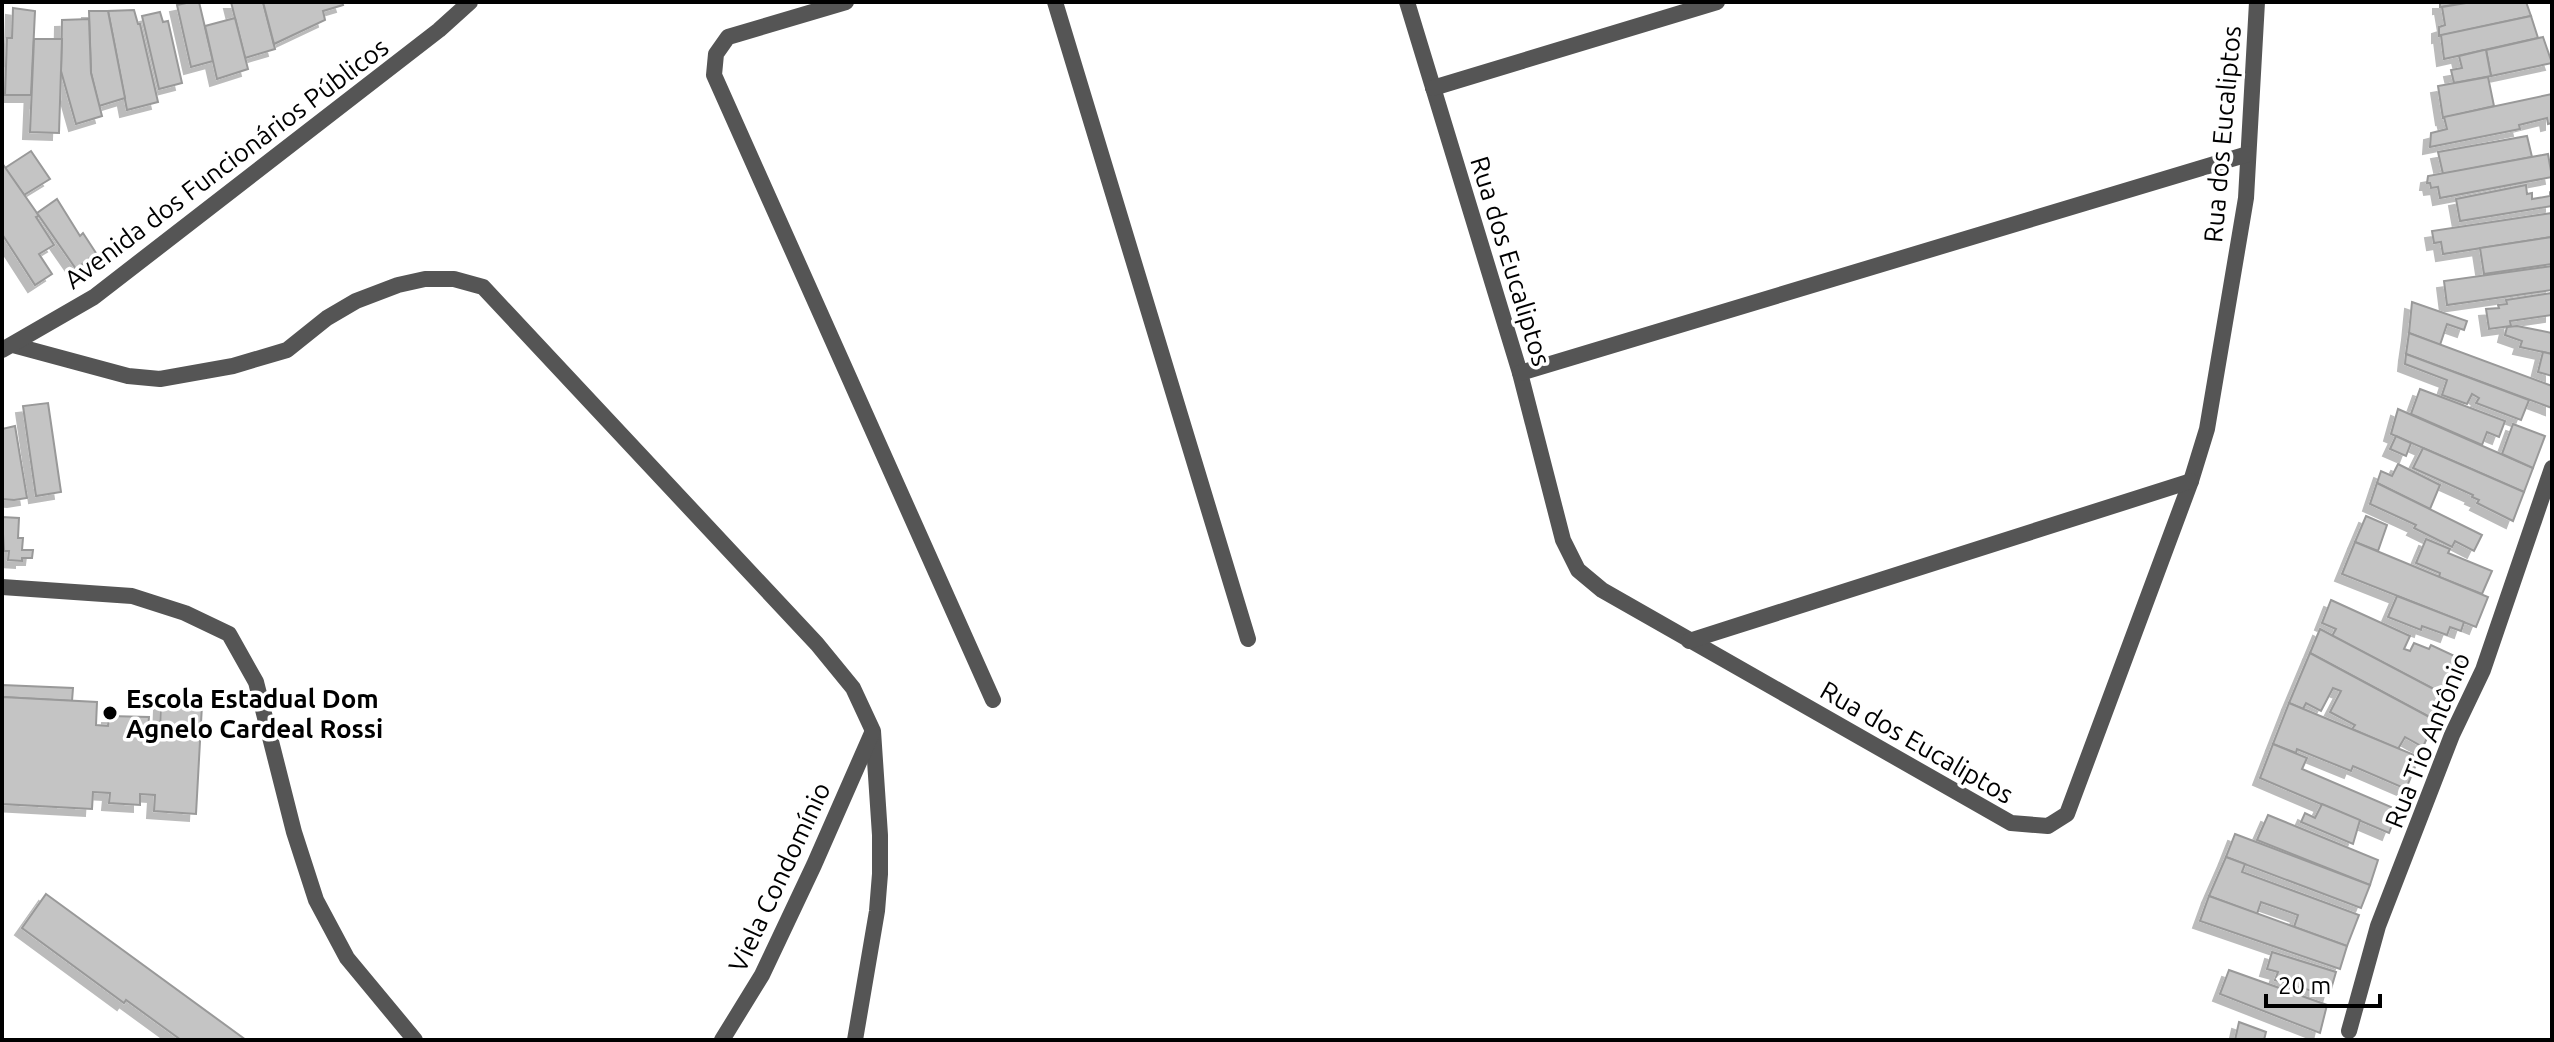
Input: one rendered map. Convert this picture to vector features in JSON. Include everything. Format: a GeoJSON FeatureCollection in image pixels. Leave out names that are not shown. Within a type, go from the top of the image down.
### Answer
{"type":"FeatureCollection","features":[{"type":"Feature","properties":{"kind":"street","name":"Avenida dos Funcionários Públicos"},"geometry":{"type":"LineString","coordinates":[[8,348],[94,297],[439,30],[470,2]]}},
{"type":"Feature","properties":{"kind":"street"},"geometry":{"type":"LineString","coordinates":[[846,2],[728,37],[716,54],[714,75],[993,700]]}},
{"type":"Feature","properties":{"kind":"street"},"geometry":{"type":"LineString","coordinates":[[1055,2],[1248,639]]}},
{"type":"Feature","properties":{"kind":"street","name":"Rua dos Eucaliptos"},"geometry":{"type":"LineString","coordinates":[[1407,2],[1520,373],[1563,540],[1578,570],[1602,590],[1689,641],[2011,823],[2048,826],[2067,814],[2191,481],[2209,414],[2246,198],[2257,2]]}},
{"type":"Feature","properties":{"kind":"street"},"geometry":{"type":"LineString","coordinates":[[1433,88],[1717,2]]}},
{"type":"Feature","properties":{"kind":"street"},"geometry":{"type":"LineString","coordinates":[[1520,373],[2248,154]]}},
{"type":"Feature","properties":{"kind":"street"},"geometry":{"type":"LineString","coordinates":[[8,348],[128,376],[160,379],[233,366],[287,350],[327,318],[356,301],[398,285],[425,279],[454,279],[483,287],[817,644],[853,688],[873,731],[880,835],[877,911],[855,1040]]}},
{"type":"Feature","properties":{"kind":"street","name":"Rua Tio Antônio"},"geometry":{"type":"LineString","coordinates":[[2349,1031],[2378,926],[2452,735],[2483,670],[2552,468]]}},
{"type":"Feature","properties":{"kind":"street"},"geometry":{"type":"LineString","coordinates":[[1689,641],[2191,481]]}},
{"type":"Feature","properties":{"kind":"street"},"geometry":{"type":"LineString","coordinates":[[2,587],[132,596],[185,613],[229,634],[256,682],[294,832],[316,900],[347,958],[415,1040]]}},
{"type":"Feature","properties":{"kind":"street","name":"Viela Condomínio"},"geometry":{"type":"LineString","coordinates":[[722,1040],[762,975],[873,731]]}},
{"type":"Feature","properties":{"kind":"building"},"geometry":{"type":"Polygon","coordinates":[[[199,2],[213,61],[191,67],[177,5],[199,2]]]}},
{"type":"Feature","properties":{"kind":"building"},"geometry":{"type":"Polygon","coordinates":[[[231,2],[263,2],[275,49],[245,58],[231,2]]]}},
{"type":"Feature","properties":{"kind":"building"},"geometry":{"type":"Polygon","coordinates":[[[263,2],[342,2],[343,5],[323,11],[325,20],[274,44],[263,2]]]}},
{"type":"Feature","properties":{"kind":"building"},"geometry":{"type":"Polygon","coordinates":[[[2440,2],[2472,2],[2440,7],[2440,2]]]}},
{"type":"Feature","properties":{"kind":"building"},"geometry":{"type":"Polygon","coordinates":[[[2472,2],[2526,2],[2531,16],[2439,36],[2439,27],[2445,25],[2442,7],[2472,2]]]}},
{"type":"Feature","properties":{"kind":"building"},"geometry":{"type":"Polygon","coordinates":[[[13,8],[35,11],[31,95],[5,95],[7,38],[12,38],[13,8]]]}},
{"type":"Feature","properties":{"kind":"building"},"geometry":{"type":"Polygon","coordinates":[[[134,10],[158,102],[127,110],[108,11],[134,10]]]}},
{"type":"Feature","properties":{"kind":"building"},"geometry":{"type":"Polygon","coordinates":[[[89,11],[108,11],[125,98],[99,106],[91,73],[89,11]]]}},
{"type":"Feature","properties":{"kind":"building"},"geometry":{"type":"Polygon","coordinates":[[[160,12],[163,22],[168,21],[182,83],[159,89],[142,16],[160,12]]]}},
{"type":"Feature","properties":{"kind":"building"},"geometry":{"type":"Polygon","coordinates":[[[2531,16],[2538,38],[2444,59],[2441,35],[2531,16]]]}},
{"type":"Feature","properties":{"kind":"building"},"geometry":{"type":"Polygon","coordinates":[[[235,18],[248,69],[217,79],[205,26],[235,18]]]}},
{"type":"Feature","properties":{"kind":"building"},"geometry":{"type":"Polygon","coordinates":[[[89,19],[91,73],[102,116],[76,124],[61,71],[62,20],[89,19]]]}},
{"type":"Feature","properties":{"kind":"building"},"geometry":{"type":"Polygon","coordinates":[[[2543,37],[2552,63],[2491,76],[2486,50],[2543,37]]]}},
{"type":"Feature","properties":{"kind":"building"},"geometry":{"type":"Polygon","coordinates":[[[34,39],[62,39],[59,133],[30,132],[34,39]]]}},
{"type":"Feature","properties":{"kind":"building"},"geometry":{"type":"Polygon","coordinates":[[[2486,50],[2491,76],[2454,83],[2451,70],[2462,68],[2459,56],[2486,50]]]}},
{"type":"Feature","properties":{"kind":"building"},"geometry":{"type":"Polygon","coordinates":[[[2488,77],[2494,106],[2443,118],[2438,86],[2488,77]]]}},
{"type":"Feature","properties":{"kind":"building"},"geometry":{"type":"Polygon","coordinates":[[[2552,94],[2552,123],[2548,124],[2547,118],[2519,125],[2520,129],[2430,147],[2431,133],[2447,129],[2444,117],[2552,94]]]}},
{"type":"Feature","properties":{"kind":"building"},"geometry":{"type":"Polygon","coordinates":[[[2527,136],[2532,157],[2443,174],[2438,152],[2527,136]]]}},
{"type":"Feature","properties":{"kind":"building"},"geometry":{"type":"Polygon","coordinates":[[[31,151],[50,179],[24,195],[5,168],[31,151]]]}},
{"type":"Feature","properties":{"kind":"building"},"geometry":{"type":"Polygon","coordinates":[[[2548,154],[2552,177],[2440,198],[2438,187],[2431,188],[2427,183],[2428,176],[2548,154]]]}},
{"type":"Feature","properties":{"kind":"building"},"geometry":{"type":"Polygon","coordinates":[[[2,163],[39,216],[36,217],[54,245],[39,254],[52,274],[35,285],[2,234],[2,163]]]}},
{"type":"Feature","properties":{"kind":"building"},"geometry":{"type":"Polygon","coordinates":[[[2526,185],[2527,194],[2532,193],[2532,199],[2550,196],[2552,191],[2552,206],[2460,221],[2456,199],[2526,185]]]}},
{"type":"Feature","properties":{"kind":"building"},"geometry":{"type":"Polygon","coordinates":[[[57,199],[80,236],[83,233],[96,253],[76,269],[37,213],[57,199]]]}},
{"type":"Feature","properties":{"kind":"building"},"geometry":{"type":"Polygon","coordinates":[[[2552,213],[2552,237],[2443,254],[2441,242],[2434,243],[2432,231],[2552,213]]]}},
{"type":"Feature","properties":{"kind":"building"},"geometry":{"type":"Polygon","coordinates":[[[2552,237],[2552,264],[2484,274],[2480,248],[2552,237]]]}},
{"type":"Feature","properties":{"kind":"building"},"geometry":{"type":"Polygon","coordinates":[[[2552,266],[2552,290],[2447,305],[2444,281],[2552,266]]]}},
{"type":"Feature","properties":{"kind":"building"},"geometry":{"type":"Polygon","coordinates":[[[2552,293],[2552,315],[2510,321],[2511,326],[2489,329],[2486,309],[2499,308],[2498,305],[2507,304],[2506,300],[2552,293]]]}},
{"type":"Feature","properties":{"kind":"building"},"geometry":{"type":"Polygon","coordinates":[[[2412,302],[2467,321],[2464,330],[2447,324],[2440,345],[2409,333],[2412,302]]]}},
{"type":"Feature","properties":{"kind":"building"},"geometry":{"type":"Polygon","coordinates":[[[2507,327],[2552,333],[2552,354],[2520,347],[2522,341],[2505,335],[2507,327]]]}},
{"type":"Feature","properties":{"kind":"building"},"geometry":{"type":"Polygon","coordinates":[[[2409,333],[2552,386],[2552,408],[2406,354],[2409,333]]]}},
{"type":"Feature","properties":{"kind":"building"},"geometry":{"type":"Polygon","coordinates":[[[2543,352],[2552,354],[2552,376],[2538,372],[2543,352]]]}},
{"type":"Feature","properties":{"kind":"building"},"geometry":{"type":"Polygon","coordinates":[[[2406,354],[2529,400],[2521,420],[2476,403],[2479,398],[2472,394],[2467,404],[2442,395],[2447,380],[2405,364],[2406,354]]]}},
{"type":"Feature","properties":{"kind":"building"},"geometry":{"type":"Polygon","coordinates":[[[2420,389],[2505,421],[2499,437],[2487,432],[2482,445],[2411,414],[2420,389]]]}},
{"type":"Feature","properties":{"kind":"building"},"geometry":{"type":"Polygon","coordinates":[[[48,403],[61,492],[36,496],[23,406],[48,403]]]}},
{"type":"Feature","properties":{"kind":"building"},"geometry":{"type":"Polygon","coordinates":[[[2398,409],[2533,468],[2524,492],[2391,434],[2398,409]]]}},
{"type":"Feature","properties":{"kind":"building"},"geometry":{"type":"Polygon","coordinates":[[[2513,424],[2545,436],[2533,468],[2502,454],[2513,424]]]}},
{"type":"Feature","properties":{"kind":"building"},"geometry":{"type":"Polygon","coordinates":[[[15,426],[27,498],[2,499],[2,429],[15,426]]]}},
{"type":"Feature","properties":{"kind":"building"},"geometry":{"type":"Polygon","coordinates":[[[2396,436],[2411,443],[2406,456],[2390,449],[2396,436]]]}},
{"type":"Feature","properties":{"kind":"building"},"geometry":{"type":"Polygon","coordinates":[[[2423,448],[2524,492],[2513,521],[2477,503],[2479,500],[2473,495],[2413,468],[2423,448]]]}},
{"type":"Feature","properties":{"kind":"building"},"geometry":{"type":"Polygon","coordinates":[[[2398,464],[2440,485],[2430,509],[2377,483],[2381,471],[2392,476],[2398,464]]]}},
{"type":"Feature","properties":{"kind":"building"},"geometry":{"type":"Polygon","coordinates":[[[2377,483],[2482,535],[2474,551],[2455,541],[2452,547],[2414,528],[2416,525],[2370,504],[2377,483]]]}},
{"type":"Feature","properties":{"kind":"building"},"geometry":{"type":"Polygon","coordinates":[[[2366,516],[2387,525],[2378,551],[2355,542],[2366,516]]]}},
{"type":"Feature","properties":{"kind":"building"},"geometry":{"type":"Polygon","coordinates":[[[2,517],[19,518],[18,538],[23,538],[22,550],[33,550],[32,558],[8,560],[9,551],[4,551],[2,517]]]}},
{"type":"Feature","properties":{"kind":"building"},"geometry":{"type":"Polygon","coordinates":[[[2426,539],[2450,549],[2448,553],[2492,571],[2482,594],[2439,577],[2440,573],[2416,563],[2426,539]]]}},
{"type":"Feature","properties":{"kind":"building"},"geometry":{"type":"Polygon","coordinates":[[[2355,542],[2488,597],[2476,627],[2342,574],[2355,542]]]}},
{"type":"Feature","properties":{"kind":"building"},"geometry":{"type":"Polygon","coordinates":[[[2397,596],[2464,622],[2461,631],[2450,627],[2447,635],[2422,626],[2421,630],[2388,617],[2397,596]]]}},
{"type":"Feature","properties":{"kind":"building"},"geometry":{"type":"Polygon","coordinates":[[[2331,600],[2410,636],[2404,649],[2410,651],[2414,643],[2429,649],[2431,645],[2463,660],[2445,695],[2332,636],[2336,629],[2322,623],[2331,600]]]}},
{"type":"Feature","properties":{"kind":"building"},"geometry":{"type":"Polygon","coordinates":[[[2320,629],[2445,695],[2435,720],[2310,653],[2320,629]]]}},
{"type":"Feature","properties":{"kind":"building"},"geometry":{"type":"Polygon","coordinates":[[[2310,653],[2435,720],[2423,747],[2405,737],[2398,749],[2352,729],[2355,725],[2330,712],[2341,691],[2333,688],[2321,711],[2306,703],[2303,709],[2289,703],[2310,653]]]}},
{"type":"Feature","properties":{"kind":"building"},"geometry":{"type":"Polygon","coordinates":[[[2,685],[73,688],[72,701],[2,697],[2,685]]]}},
{"type":"Feature","properties":{"kind":"building"},"geometry":{"type":"Polygon","coordinates":[[[2,697],[97,702],[96,725],[108,726],[109,716],[149,717],[148,729],[160,729],[161,703],[202,705],[196,814],[154,811],[155,795],[140,794],[140,805],[109,803],[110,793],[93,792],[92,809],[2,804],[2,697]]]}},
{"type":"Feature","properties":{"kind":"building"},"geometry":{"type":"Polygon","coordinates":[[[2289,703],[2419,757],[2406,789],[2353,766],[2351,771],[2297,749],[2296,753],[2273,744],[2289,703]]]}},
{"type":"Feature","properties":{"kind":"building"},"geometry":{"type":"Polygon","coordinates":[[[2273,744],[2307,758],[2302,769],[2398,810],[2389,833],[2260,778],[2273,744]]]}},
{"type":"Feature","properties":{"kind":"building"},"geometry":{"type":"Polygon","coordinates":[[[2322,804],[2360,820],[2353,844],[2301,822],[2305,813],[2315,818],[2322,804]]]}},
{"type":"Feature","properties":{"kind":"building"},"geometry":{"type":"Polygon","coordinates":[[[2268,815],[2378,860],[2370,885],[2257,840],[2268,815]]]}},
{"type":"Feature","properties":{"kind":"building"},"geometry":{"type":"Polygon","coordinates":[[[2235,834],[2370,885],[2361,908],[2226,857],[2235,834]]]}},
{"type":"Feature","properties":{"kind":"building"},"geometry":{"type":"Polygon","coordinates":[[[2226,857],[2245,864],[2242,872],[2359,915],[2347,946],[2294,927],[2298,915],[2261,902],[2257,914],[2209,896],[2226,857]]]}},
{"type":"Feature","properties":{"kind":"building"},"geometry":{"type":"Polygon","coordinates":[[[46,894],[246,1040],[181,1040],[126,1000],[124,1003],[22,928],[46,894]]]}},
{"type":"Feature","properties":{"kind":"building"},"geometry":{"type":"Polygon","coordinates":[[[2209,896],[2347,946],[2340,969],[2200,921],[2209,896]]]}},
{"type":"Feature","properties":{"kind":"building"},"geometry":{"type":"Polygon","coordinates":[[[2272,952],[2336,972],[2329,996],[2275,980],[2278,972],[2267,969],[2272,952]]]}},
{"type":"Feature","properties":{"kind":"building"},"geometry":{"type":"Polygon","coordinates":[[[2229,970],[2327,1005],[2320,1033],[2220,994],[2229,970]]]}},
{"type":"Feature","properties":{"kind":"building"},"geometry":{"type":"Polygon","coordinates":[[[2239,1022],[2266,1032],[2264,1040],[2235,1040],[2239,1022]]]}},
{"type":"Feature","properties":{"kind":"place","name":"Escola Estadual Dom Agnelo Cardeal Rossi"},"geometry":{"type":"Point","coordinates":[110,713]}}]}
